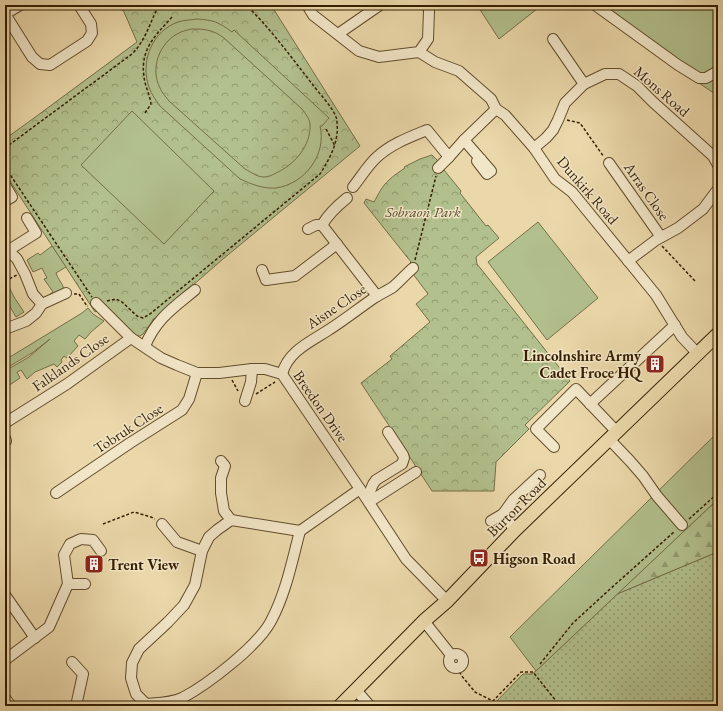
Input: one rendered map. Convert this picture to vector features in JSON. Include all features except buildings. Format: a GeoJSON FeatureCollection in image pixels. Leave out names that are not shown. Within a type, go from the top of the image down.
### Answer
{"type":"FeatureCollection","features":[{"type":"Feature","properties":{"kind":"main road","name":"Burton Road"},"geometry":{"type":"LineString","coordinates":[[340,706],[447,601],[516,530],[718,334]]}},
{"type":"Feature","properties":{"kind":"street"},"geometry":{"type":"LineString","coordinates":[[20,5],[5,14],[32,57],[40,64],[50,65],[87,41],[92,33],[91,24],[79,5]]}},
{"type":"Feature","properties":{"kind":"street"},"geometry":{"type":"LineString","coordinates":[[338,34],[380,5]]}},
{"type":"Feature","properties":{"kind":"street"},"geometry":{"type":"LineString","coordinates":[[311,7],[313,14],[359,50],[379,57],[419,52],[428,39],[430,10],[428,5]]}},
{"type":"Feature","properties":{"kind":"street"},"geometry":{"type":"LineString","coordinates":[[595,5],[678,65],[699,78],[706,78],[718,71]]}},
{"type":"Feature","properties":{"kind":"street"},"geometry":{"type":"LineString","coordinates":[[553,38],[584,84]]}},
{"type":"Feature","properties":{"kind":"street","name":"Dunkirk Road"},"geometry":{"type":"LineString","coordinates":[[419,52],[435,62],[459,71],[491,99],[496,109],[505,115],[534,148],[555,179],[572,192],[656,295],[682,337],[698,354]]}},
{"type":"Feature","properties":{"kind":"street","name":"Mons Road"},"geometry":{"type":"LineString","coordinates":[[534,148],[553,130],[565,103],[584,84],[605,74],[619,74],[637,86],[716,158]]}},
{"type":"Feature","properties":{"kind":"street"},"geometry":{"type":"LineString","coordinates":[[438,168],[496,109]]}},
{"type":"Feature","properties":{"kind":"street"},"geometry":{"type":"LineString","coordinates":[[353,186],[376,157],[388,148],[405,139],[427,130],[450,157]]}},
{"type":"Feature","properties":{"kind":"street"},"geometry":{"type":"LineString","coordinates":[[464,140],[481,159]]}},
{"type":"Feature","properties":{"kind":"street","name":"Arras Close"},"geometry":{"type":"LineString","coordinates":[[609,163],[658,239]]}},
{"type":"Feature","properties":{"kind":"street"},"geometry":{"type":"LineString","coordinates":[[5,185],[12,196],[5,201]]}},
{"type":"Feature","properties":{"kind":"street"},"geometry":{"type":"LineString","coordinates":[[628,262],[658,239],[678,228],[703,209],[718,189]]}},
{"type":"Feature","properties":{"kind":"street"},"geometry":{"type":"LineString","coordinates":[[322,225],[327,216],[347,198]]}},
{"type":"Feature","properties":{"kind":"street"},"geometry":{"type":"LineString","coordinates":[[27,218],[36,233],[7,249],[17,259],[24,271],[33,294],[42,304]]}},
{"type":"Feature","properties":{"kind":"street"},"geometry":{"type":"LineString","coordinates":[[308,229],[316,225],[322,225]]}},
{"type":"Feature","properties":{"kind":"street"},"geometry":{"type":"LineString","coordinates":[[322,225],[377,296]]}},
{"type":"Feature","properties":{"kind":"street"},"geometry":{"type":"LineString","coordinates":[[262,270],[266,280],[294,276],[337,244]]}},
{"type":"Feature","properties":{"kind":"street","name":"Aisne Close"},"geometry":{"type":"LineString","coordinates":[[282,374],[284,367],[298,349],[393,286],[413,268]]}},
{"type":"Feature","properties":{"kind":"street"},"geometry":{"type":"LineString","coordinates":[[145,346],[150,335],[160,321],[170,310],[195,290]]}},
{"type":"Feature","properties":{"kind":"street"},"geometry":{"type":"LineString","coordinates":[[5,329],[26,320],[36,313],[42,304],[66,293]]}},
{"type":"Feature","properties":{"kind":"street","name":"Breedon Drive"},"geometry":{"type":"LineString","coordinates":[[96,303],[131,338],[161,358],[197,373],[219,373],[265,369],[282,374],[406,559],[447,601]]}},
{"type":"Feature","properties":{"kind":"street"},"geometry":{"type":"LineString","coordinates":[[590,404],[675,325]]}},
{"type":"Feature","properties":{"kind":"street","name":"Falklands Close"},"geometry":{"type":"LineString","coordinates":[[5,423],[67,384],[131,338]]}},
{"type":"Feature","properties":{"kind":"street"},"geometry":{"type":"LineString","coordinates":[[245,401],[251,382],[252,369]]}},
{"type":"Feature","properties":{"kind":"street","name":"Tobruk Close"},"geometry":{"type":"LineString","coordinates":[[56,493],[130,442],[182,410],[190,400],[197,373]]}},
{"type":"Feature","properties":{"kind":"street"},"geometry":{"type":"LineString","coordinates":[[554,447],[536,429],[576,389],[590,404],[630,461],[657,496],[682,524]]}},
{"type":"Feature","properties":{"kind":"street"},"geometry":{"type":"LineString","coordinates":[[369,502],[369,493],[372,484],[402,464],[404,461],[403,455],[388,432]]}},
{"type":"Feature","properties":{"kind":"street"},"geometry":{"type":"LineString","coordinates":[[221,461],[225,466],[221,478],[221,493],[224,511],[231,520],[300,531]]}},
{"type":"Feature","properties":{"kind":"street"},"geometry":{"type":"LineString","coordinates":[[369,502],[416,472]]}},
{"type":"Feature","properties":{"kind":"street"},"geometry":{"type":"LineString","coordinates":[[491,522],[503,514],[513,500],[540,475]]}},
{"type":"Feature","properties":{"kind":"street"},"geometry":{"type":"LineString","coordinates":[[231,520],[209,537],[202,551],[195,585],[184,605],[168,622],[139,648],[132,663],[132,678],[136,694],[145,705],[163,703],[181,698],[211,680],[240,656],[257,639],[271,622],[283,594],[300,531],[360,489]]}},
{"type":"Feature","properties":{"kind":"street"},"geometry":{"type":"LineString","coordinates":[[503,514],[516,530]]}},
{"type":"Feature","properties":{"kind":"street"},"geometry":{"type":"LineString","coordinates":[[162,524],[177,542],[202,551]]}},
{"type":"Feature","properties":{"kind":"street"},"geometry":{"type":"LineString","coordinates":[[5,660],[49,627],[68,584],[64,555],[70,544],[81,539],[93,540],[101,550]]}},
{"type":"Feature","properties":{"kind":"street"},"geometry":{"type":"LineString","coordinates":[[68,584],[85,584]]}},
{"type":"Feature","properties":{"kind":"street"},"geometry":{"type":"LineString","coordinates":[[5,595],[35,638]]}},
{"type":"Feature","properties":{"kind":"street"},"geometry":{"type":"LineString","coordinates":[[424,622],[451,655],[457,654],[462,658],[462,664],[458,667]]}},
{"type":"Feature","properties":{"kind":"street"},"geometry":{"type":"LineString","coordinates":[[72,662],[83,674],[76,706]]}},
{"type":"Feature","properties":{"kind":"street"},"geometry":{"type":"LineString","coordinates":[[356,690],[370,706]]}},
{"type":"Feature","properties":{"kind":"street"},"geometry":{"type":"LineString","coordinates":[[5,698],[11,706]]}},
{"type":"Feature","properties":{"kind":"path"},"geometry":{"type":"LineString","coordinates":[[5,148],[132,54],[145,37],[158,5]]}},
{"type":"Feature","properties":{"kind":"path"},"geometry":{"type":"LineString","coordinates":[[66,293],[79,294],[87,306],[116,299],[122,302],[137,316],[143,318],[150,314],[320,174],[335,146],[338,131],[336,117],[273,34],[246,5]]}},
{"type":"Feature","properties":{"kind":"path"},"geometry":{"type":"LineString","coordinates":[[145,113],[151,104],[144,77],[144,57],[151,41],[172,17]]}},
{"type":"Feature","properties":{"kind":"path"},"geometry":{"type":"LineString","coordinates":[[559,118],[580,123],[609,163]]}},
{"type":"Feature","properties":{"kind":"path"},"geometry":{"type":"LineString","coordinates":[[326,129],[335,146]]}},
{"type":"Feature","properties":{"kind":"path"},"geometry":{"type":"LineString","coordinates":[[5,167],[6,171],[96,303]]}},
{"type":"Feature","properties":{"kind":"path"},"geometry":{"type":"LineString","coordinates":[[413,268],[438,168]]}},
{"type":"Feature","properties":{"kind":"path"},"geometry":{"type":"LineString","coordinates":[[658,239],[695,281]]}},
{"type":"Feature","properties":{"kind":"path"},"geometry":{"type":"LineString","coordinates":[[5,281],[24,271]]}},
{"type":"Feature","properties":{"kind":"path"},"geometry":{"type":"LineString","coordinates":[[540,664],[573,623],[718,493]]}},
{"type":"Feature","properties":{"kind":"path"},"geometry":{"type":"LineString","coordinates":[[103,524],[134,512],[151,517],[162,524]]}},
{"type":"Feature","properties":{"kind":"path"},"geometry":{"type":"LineString","coordinates":[[458,667],[461,675],[476,692],[493,701],[521,672],[533,672],[560,706]]}},
{"type":"Feature","properties":{"kind":"green space"},"geometry":{"type":"Polygon","coordinates":[[[118,5],[271,5],[360,146],[223,259],[153,320],[140,336],[137,336],[127,329],[104,309],[95,312],[8,178],[5,178],[5,139],[137,42],[124,12],[118,5]]]}},
{"type":"Feature","properties":{"kind":"green space"},"geometry":{"type":"Polygon","coordinates":[[[477,5],[542,5],[499,39],[477,5]]]}},
{"type":"Feature","properties":{"kind":"green space"},"geometry":{"type":"Polygon","coordinates":[[[591,5],[718,5],[718,96],[643,45],[591,5]]]}},
{"type":"Feature","properties":{"kind":"green space"},"geometry":{"type":"Polygon","coordinates":[[[197,19],[212,21],[232,32],[234,30],[329,118],[322,126],[320,126],[321,137],[317,157],[305,174],[296,181],[276,188],[266,188],[240,179],[160,106],[151,93],[146,75],[146,65],[151,47],[162,32],[169,26],[180,21],[197,19]],[[192,29],[181,32],[171,38],[161,50],[156,65],[156,73],[157,81],[162,92],[169,101],[245,169],[261,177],[267,177],[283,170],[300,154],[308,140],[310,123],[307,116],[302,109],[224,38],[213,32],[192,29]]]}},
{"type":"Feature","properties":{"kind":"green space"},"geometry":{"type":"Polygon","coordinates":[[[132,111],[214,191],[164,244],[81,165],[132,111]]]}},
{"type":"Feature","properties":{"kind":"green space","name":"Sobraon Park"},"geometry":{"type":"Polygon","coordinates":[[[432,155],[438,161],[434,165],[440,173],[444,170],[486,226],[488,225],[499,238],[476,257],[477,264],[570,381],[525,425],[529,429],[496,462],[494,491],[432,491],[361,383],[392,359],[390,356],[430,322],[416,304],[428,294],[413,274],[416,271],[410,263],[411,262],[364,203],[366,199],[374,202],[384,185],[405,168],[404,167],[432,155]]]}},
{"type":"Feature","properties":{"kind":"green space"},"geometry":{"type":"Polygon","coordinates":[[[538,222],[598,298],[547,340],[488,262],[538,222]]]}},
{"type":"Feature","properties":{"kind":"green space"},"geometry":{"type":"Polygon","coordinates":[[[52,246],[66,267],[56,273],[64,289],[52,295],[50,294],[53,292],[44,279],[47,278],[42,268],[33,272],[27,260],[38,253],[40,255],[52,246]]]}},
{"type":"Feature","properties":{"kind":"green space"},"geometry":{"type":"Polygon","coordinates":[[[6,281],[24,312],[16,317],[9,305],[5,307],[6,281]]]}},
{"type":"Feature","properties":{"kind":"green space"},"geometry":{"type":"Polygon","coordinates":[[[88,308],[93,314],[104,321],[85,339],[79,335],[74,341],[78,346],[67,358],[64,356],[61,360],[62,362],[57,367],[54,364],[35,372],[27,379],[21,370],[17,372],[20,378],[8,386],[5,386],[5,371],[29,357],[50,339],[32,353],[5,369],[5,360],[88,308]]]}},
{"type":"Feature","properties":{"kind":"green space"},"geometry":{"type":"Polygon","coordinates":[[[718,432],[718,499],[536,671],[510,637],[718,432]]]}},
{"type":"Feature","properties":{"kind":"green space"},"geometry":{"type":"Polygon","coordinates":[[[718,499],[718,551],[617,594],[718,499]]]}},
{"type":"Feature","properties":{"kind":"green space"},"geometry":{"type":"Polygon","coordinates":[[[718,551],[718,706],[485,706],[488,702],[493,705],[523,674],[532,674],[536,671],[617,594],[718,551]]]}},
{"type":"Feature","properties":{"kind":"place","name":"Lincolnshire Army Cadet Froce HQ"},"geometry":{"type":"Point","coordinates":[655,364]}},
{"type":"Feature","properties":{"kind":"place","name":"Higson Road"},"geometry":{"type":"Point","coordinates":[479,558]}},
{"type":"Feature","properties":{"kind":"place","name":"Trent View"},"geometry":{"type":"Point","coordinates":[94,564]}}]}
